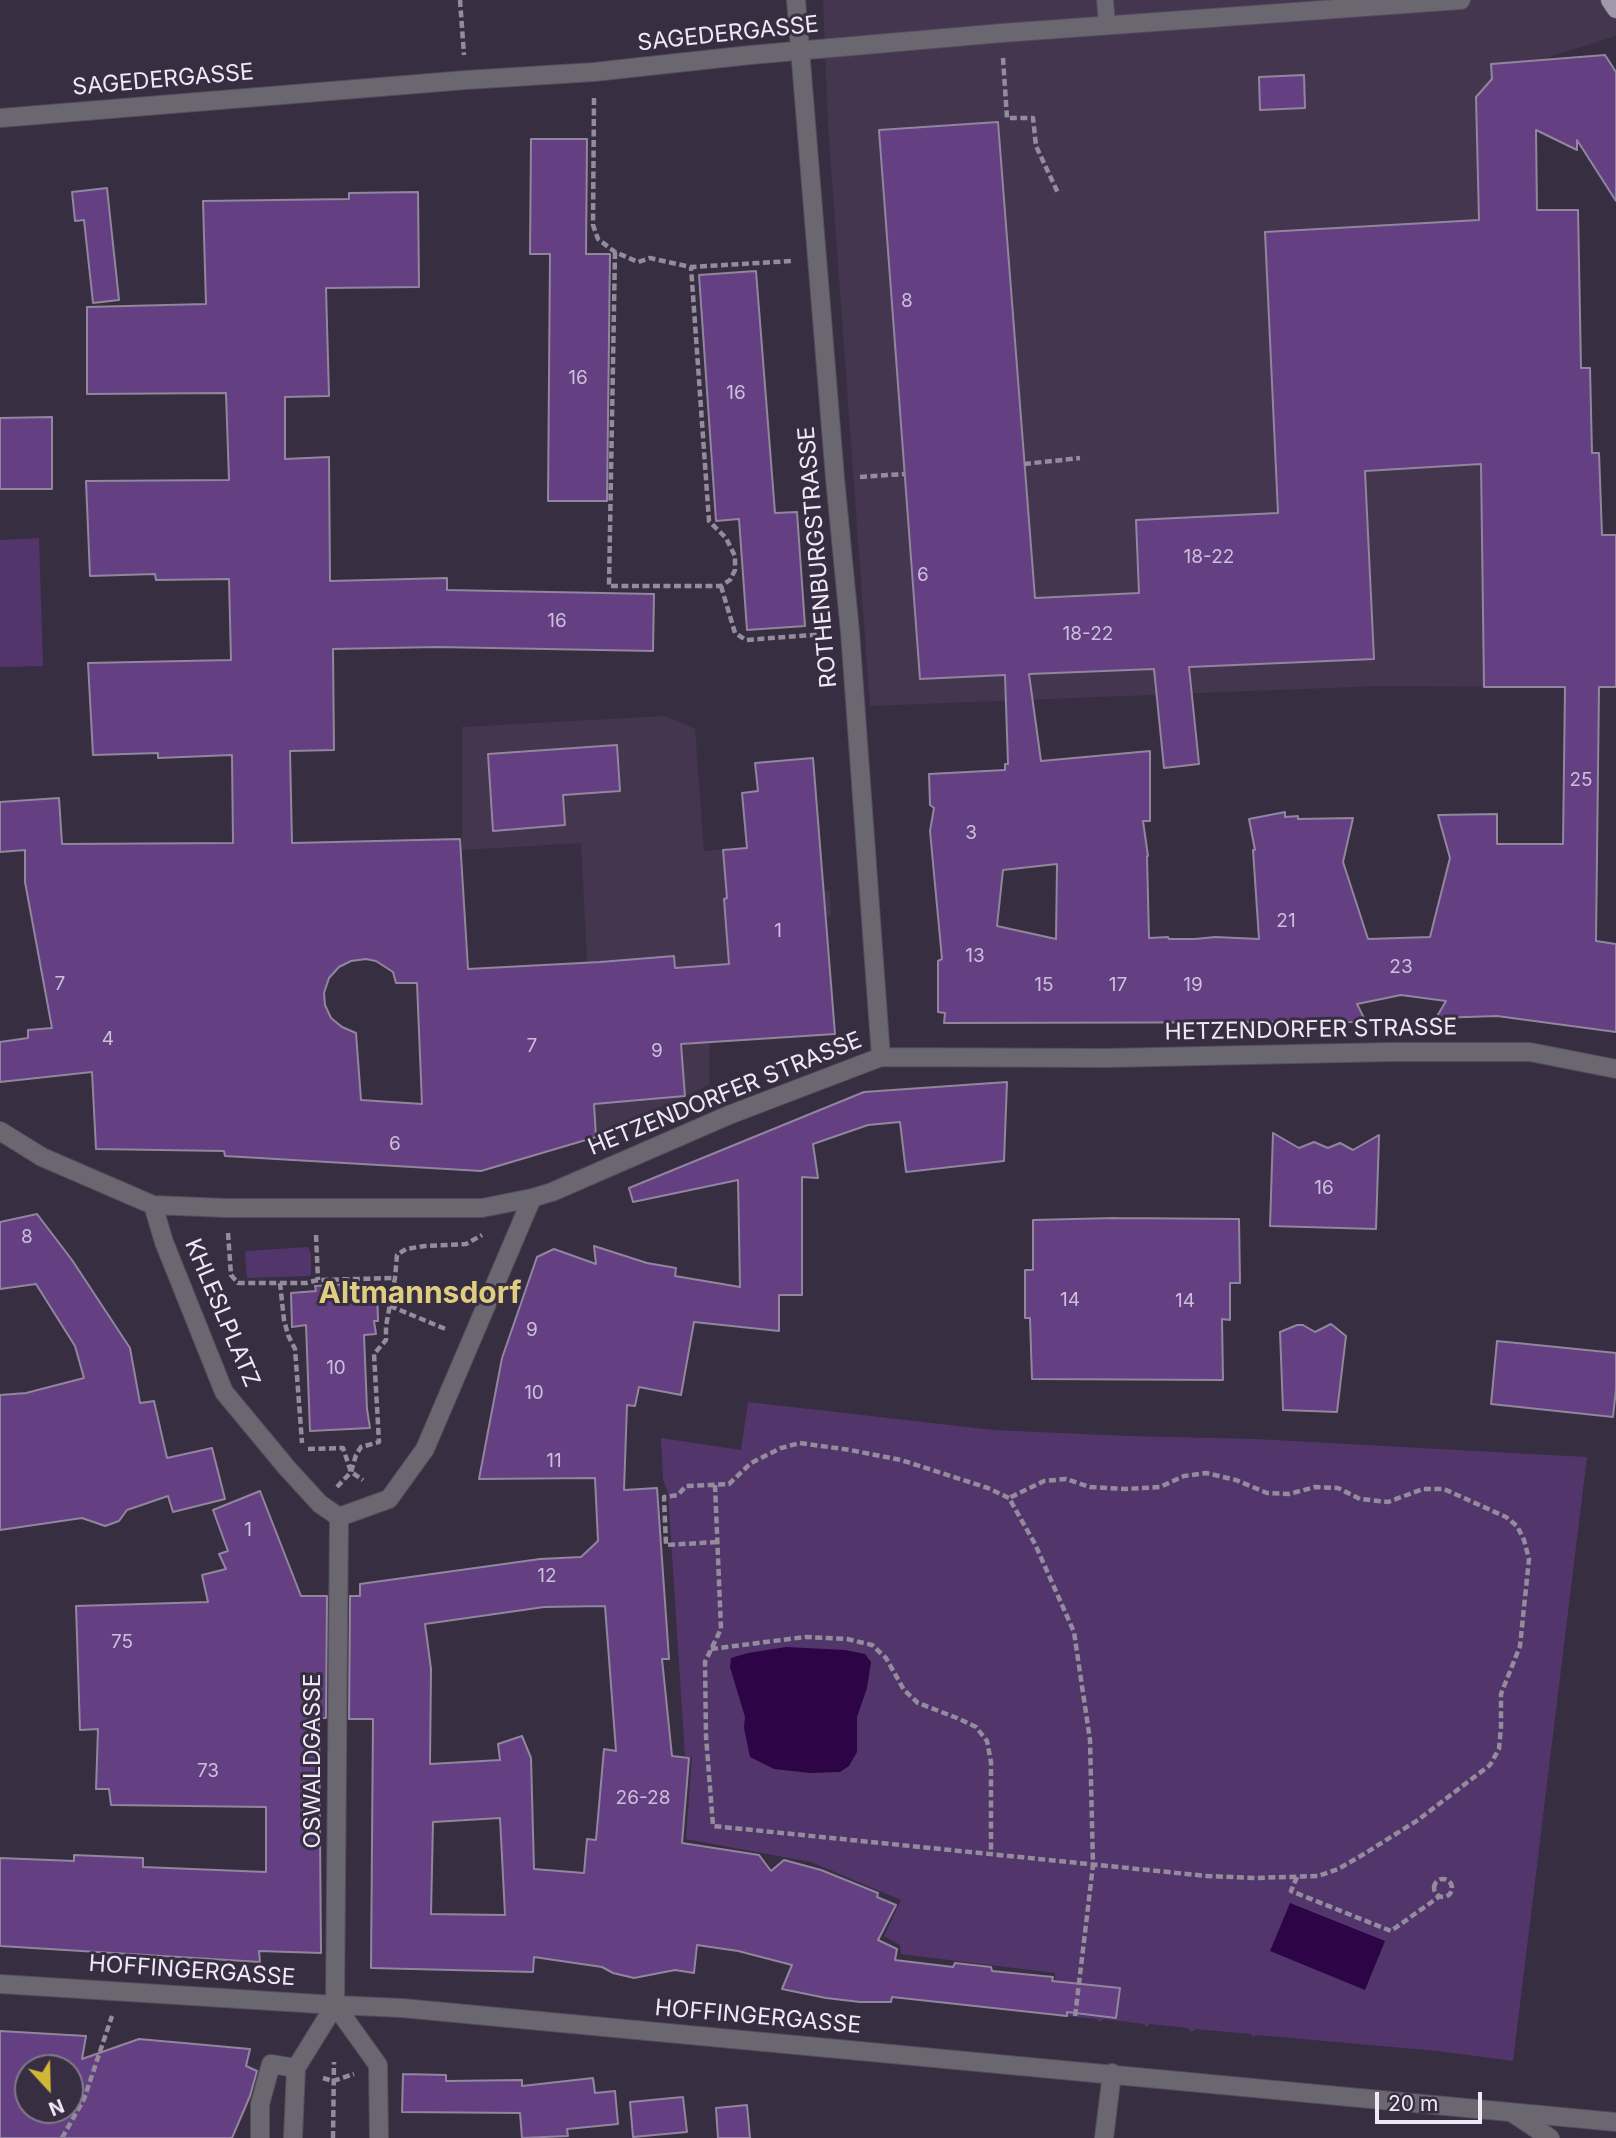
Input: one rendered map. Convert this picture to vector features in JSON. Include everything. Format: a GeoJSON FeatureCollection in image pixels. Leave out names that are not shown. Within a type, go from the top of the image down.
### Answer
{"type":"FeatureCollection","features":[{"type":"Feature","properties":{"kind":"main road"},"geometry":{"type":"LineString","coordinates":[[1610,0],[1616,9]]}},
{"type":"Feature","properties":{"kind":"street","name":"ROTHENBURGSTRASSE"},"geometry":{"type":"LineString","coordinates":[[796,0],[850,632],[881,1057]]}},
{"type":"Feature","properties":{"kind":"street","name":"SAGEDERGASSE"},"geometry":{"type":"LineString","coordinates":[[0,118],[594,72],[1002,33],[1461,0]]}},
{"type":"Feature","properties":{"kind":"street","name":"HETZENDORFER STRASSE"},"geometry":{"type":"LineString","coordinates":[[0,1131],[42,1157],[153,1205],[226,1208],[482,1208],[552,1192],[729,1115],[881,1057],[1107,1058],[1530,1052],[1616,1069]]}},
{"type":"Feature","properties":{"kind":"street"},"geometry":{"type":"LineString","coordinates":[[339,1517],[389,1499],[425,1449],[532,1198]]}},
{"type":"Feature","properties":{"kind":"street","name":"KHLESLPLATZ"},"geometry":{"type":"LineString","coordinates":[[153,1205],[164,1242],[224,1392],[320,1504],[339,1517]]}},
{"type":"Feature","properties":{"kind":"street","name":"OSWALDGASSE"},"geometry":{"type":"LineString","coordinates":[[335,2005],[339,1517]]}},
{"type":"Feature","properties":{"kind":"street","name":"HOFFINGERGASSE"},"geometry":{"type":"LineString","coordinates":[[0,1984],[402,2008],[1616,2122]]}},
{"type":"Feature","properties":{"kind":"street"},"geometry":{"type":"LineString","coordinates":[[293,2138],[296,2068],[335,2005],[378,2064],[379,2138]]}},
{"type":"Feature","properties":{"kind":"street"},"geometry":{"type":"LineString","coordinates":[[260,2138],[260,2104],[271,2064],[296,2068]]}},
{"type":"Feature","properties":{"kind":"street"},"geometry":{"type":"LineString","coordinates":[[1104,2138],[1112,2073]]}},
{"type":"Feature","properties":{"kind":"street","name":"HOFFINGERGASSE"},"geometry":{"type":"LineString","coordinates":[[1511,2112],[1550,2138]]}},
{"type":"Feature","properties":{"kind":"lane"},"geometry":{"type":"LineString","coordinates":[[1105,0],[1107,25]]}},
{"type":"Feature","properties":{"kind":"path"},"geometry":{"type":"LineString","coordinates":[[460,0],[466,80]]}},
{"type":"Feature","properties":{"kind":"path"},"geometry":{"type":"LineString","coordinates":[[1002,33],[1007,118],[1033,118],[1036,146],[1058,193]]}},
{"type":"Feature","properties":{"kind":"path"},"geometry":{"type":"LineString","coordinates":[[594,72],[593,225],[598,239],[615,252],[638,262],[650,258],[691,267],[817,260]]}},
{"type":"Feature","properties":{"kind":"path"},"geometry":{"type":"LineString","coordinates":[[615,252],[609,586],[721,586],[730,580],[735,570],[735,556],[726,538],[709,521],[691,267]]}},
{"type":"Feature","properties":{"kind":"path"},"geometry":{"type":"LineString","coordinates":[[1024,464],[1080,458]]}},
{"type":"Feature","properties":{"kind":"path"},"geometry":{"type":"LineString","coordinates":[[835,478],[904,474]]}},
{"type":"Feature","properties":{"kind":"path"},"geometry":{"type":"LineString","coordinates":[[721,586],[734,633],[746,640],[850,632]]}},
{"type":"Feature","properties":{"kind":"path"},"geometry":{"type":"LineString","coordinates":[[320,1504],[351,1472],[361,1447],[379,1442],[374,1354],[386,1340],[397,1255],[406,1249],[466,1244],[478,1238],[506,1213],[507,1203]]}},
{"type":"Feature","properties":{"kind":"path"},"geometry":{"type":"LineString","coordinates":[[226,1208],[231,1275],[238,1283],[306,1283],[317,1280],[396,1278]]}},
{"type":"Feature","properties":{"kind":"path"},"geometry":{"type":"LineString","coordinates":[[316,1208],[317,1280]]}},
{"type":"Feature","properties":{"kind":"path"},"geometry":{"type":"LineString","coordinates":[[280,1283],[284,1320],[295,1349],[302,1444],[309,1450],[343,1448],[351,1472],[389,1499]]}},
{"type":"Feature","properties":{"kind":"path"},"geometry":{"type":"LineString","coordinates":[[390,1306],[471,1340]]}},
{"type":"Feature","properties":{"kind":"path"},"geometry":{"type":"LineString","coordinates":[[717,1542],[666,1545],[664,1497],[678,1495],[686,1486],[729,1484],[751,1463],[780,1448],[800,1443],[901,1460],[988,1488],[1009,1498],[1035,1544],[1074,1632],[1090,1740],[1093,1864],[1075,2017]]}},
{"type":"Feature","properties":{"kind":"path"},"geometry":{"type":"LineString","coordinates":[[715,1485],[721,1629],[705,1662],[706,1736],[713,1826],[1207,1876],[1318,1876],[1338,1869],[1418,1820],[1490,1765],[1499,1749],[1501,1694],[1520,1646],[1529,1559],[1517,1526],[1506,1517],[1444,1489],[1423,1489],[1388,1502],[1360,1499],[1338,1488],[1315,1487],[1289,1494],[1267,1493],[1236,1480],[1206,1473],[1184,1476],[1160,1487],[1125,1489],[1090,1487],[1066,1479],[1044,1481],[1009,1498]]}},
{"type":"Feature","properties":{"kind":"path"},"geometry":{"type":"LineString","coordinates":[[711,1649],[805,1637],[847,1639],[872,1645],[886,1658],[904,1690],[918,1703],[976,1727],[987,1741],[991,1762],[991,1854]]}},
{"type":"Feature","properties":{"kind":"path"},"geometry":{"type":"LineString","coordinates":[[1297,1877],[1291,1891],[1391,1931],[1440,1896],[1447,1896],[1452,1885],[1446,1879],[1437,1880],[1434,1886],[1435,1892],[1440,1896]]}},
{"type":"Feature","properties":{"kind":"path"},"geometry":{"type":"LineString","coordinates":[[62,2138],[84,2099],[121,1991]]}},
{"type":"Feature","properties":{"kind":"path"},"geometry":{"type":"LineString","coordinates":[[333,2081],[333,2138]]}},
{"type":"Feature","properties":{"kind":"shaded area"},"geometry":{"type":"Polygon","coordinates":[[[823,0],[1616,0],[1616,36],[1533,62],[1548,687],[1380,686],[870,706],[828,125],[823,0]]]}},
{"type":"Feature","properties":{"kind":"shaded area"},"geometry":{"type":"Polygon","coordinates":[[[39,538],[43,666],[0,667],[0,540],[39,538]]]}},
{"type":"Feature","properties":{"kind":"shaded area"},"geometry":{"type":"Polygon","coordinates":[[[665,716],[695,729],[704,851],[777,845],[776,827],[819,824],[825,891],[830,891],[831,915],[826,916],[835,1034],[710,1042],[709,1085],[596,1137],[581,843],[462,850],[462,727],[665,716]]]}},
{"type":"Feature","properties":{"kind":"shaded area"},"geometry":{"type":"Polygon","coordinates":[[[308,1247],[311,1253],[309,1276],[247,1278],[246,1251],[308,1247]]]}},
{"type":"Feature","properties":{"kind":"shaded area"},"geometry":{"type":"Polygon","coordinates":[[[748,1402],[993,1430],[1255,1439],[1587,1457],[1513,2061],[1438,2051],[1257,2035],[1253,2037],[1251,2034],[1196,2029],[1191,2032],[1188,2028],[1150,2024],[1146,2027],[1144,2024],[1103,2019],[1100,2022],[1097,2019],[1067,2016],[1070,1988],[1055,1983],[1055,1973],[901,1954],[900,1945],[884,1936],[901,1900],[811,1862],[686,1839],[692,1757],[685,1756],[668,1492],[663,1480],[661,1438],[741,1450],[748,1402]]]}},
{"type":"Feature","properties":{"kind":"shaded area"},"geometry":{"type":"Polygon","coordinates":[[[786,1647],[845,1650],[865,1654],[871,1662],[867,1688],[857,1717],[857,1752],[849,1766],[840,1772],[810,1773],[774,1769],[750,1757],[744,1728],[745,1717],[730,1667],[731,1658],[786,1647]]]}},
{"type":"Feature","properties":{"kind":"shaded area"},"geometry":{"type":"Polygon","coordinates":[[[1290,1903],[1385,1941],[1365,1990],[1270,1951],[1290,1903]]]}},
{"type":"Feature","properties":{"kind":"building"},"geometry":{"type":"Polygon","coordinates":[[[1605,55],[1616,72],[1616,201],[1577,140],[1577,150],[1536,130],[1537,210],[1578,210],[1581,368],[1590,368],[1592,453],[1599,453],[1602,535],[1616,535],[1616,687],[1599,687],[1596,941],[1616,944],[1616,1032],[1497,1016],[1436,1018],[1446,1001],[1401,995],[1357,1004],[1366,1022],[944,1023],[945,1013],[938,1012],[938,961],[942,959],[930,831],[934,808],[930,805],[929,774],[1005,770],[1005,764],[1008,764],[1005,675],[920,679],[879,130],[998,122],[1035,598],[1139,593],[1136,520],[1278,513],[1265,232],[1479,220],[1476,97],[1492,79],[1491,64],[1605,55]],[[1481,464],[1365,471],[1374,659],[1189,667],[1199,764],[1164,768],[1154,669],[1029,674],[1041,761],[1150,751],[1150,821],[1143,821],[1148,856],[1149,938],[1259,939],[1255,850],[1249,819],[1285,812],[1285,817],[1298,816],[1298,819],[1353,818],[1343,862],[1368,939],[1430,937],[1450,858],[1438,815],[1497,814],[1497,844],[1563,844],[1565,687],[1484,687],[1481,464]],[[1057,864],[1003,870],[997,926],[1056,939],[1057,864]]]}},
{"type":"Feature","properties":{"kind":"building"},"geometry":{"type":"Polygon","coordinates":[[[1304,75],[1305,108],[1260,110],[1259,77],[1304,75]]]}},
{"type":"Feature","properties":{"kind":"building"},"geometry":{"type":"Polygon","coordinates":[[[531,139],[587,139],[586,254],[610,254],[607,501],[548,501],[550,254],[530,254],[531,139]]]}},
{"type":"Feature","properties":{"kind":"building"},"geometry":{"type":"Polygon","coordinates":[[[107,188],[119,300],[93,303],[84,220],[75,221],[72,192],[107,188]]]}},
{"type":"Feature","properties":{"kind":"building"},"geometry":{"type":"Polygon","coordinates":[[[418,192],[419,287],[326,288],[329,396],[285,397],[285,459],[329,457],[330,581],[447,578],[447,590],[654,594],[653,651],[438,647],[333,649],[334,750],[290,751],[292,843],[460,839],[468,969],[674,956],[675,968],[729,964],[723,850],[747,848],[742,793],[758,791],[755,763],[813,758],[835,1034],[681,1044],[685,1096],[594,1104],[596,1137],[481,1171],[225,1156],[224,1151],[96,1149],[92,1072],[0,1082],[0,1042],[28,1038],[28,1030],[52,1028],[25,882],[25,850],[0,852],[0,802],[59,798],[62,844],[233,843],[232,755],[158,758],[158,753],[93,755],[88,663],[231,660],[229,579],[156,580],[155,574],[90,576],[86,481],[229,480],[226,393],[87,394],[87,307],[206,304],[203,201],[349,199],[349,193],[418,192]],[[351,961],[339,967],[329,978],[324,993],[325,1005],[331,1018],[356,1033],[361,1100],[422,1104],[417,983],[396,983],[393,972],[376,961],[351,961]]]}},
{"type":"Feature","properties":{"kind":"building"},"geometry":{"type":"Polygon","coordinates":[[[756,271],[775,513],[797,512],[805,626],[747,630],[739,519],[716,521],[699,275],[756,271]]]}},
{"type":"Feature","properties":{"kind":"building"},"geometry":{"type":"Polygon","coordinates":[[[52,417],[52,489],[0,489],[0,418],[52,417]]]}},
{"type":"Feature","properties":{"kind":"building"},"geometry":{"type":"Polygon","coordinates":[[[617,745],[620,791],[563,795],[565,825],[493,831],[488,754],[617,745]]]}},
{"type":"Feature","properties":{"kind":"building"},"geometry":{"type":"Polygon","coordinates":[[[1007,1082],[1004,1161],[906,1172],[900,1122],[868,1125],[813,1144],[818,1178],[802,1177],[802,1295],[779,1295],[779,1331],[694,1322],[681,1395],[639,1387],[635,1406],[627,1405],[624,1490],[657,1488],[669,1659],[662,1659],[672,1756],[689,1758],[682,1843],[759,1855],[771,1871],[784,1860],[821,1870],[878,1893],[877,1897],[896,1905],[878,1940],[897,1949],[895,1960],[953,1967],[955,1963],[991,1967],[992,1971],[1053,1977],[1052,1981],[1120,1988],[1116,2018],[1067,2012],[1067,2016],[892,1997],[891,2002],[826,1998],[782,1989],[792,1965],[738,1951],[697,1945],[694,1973],[675,1970],[634,1978],[602,1967],[534,1957],[533,1972],[371,1968],[373,1719],[349,1719],[350,1596],[360,1596],[360,1584],[540,1559],[581,1557],[598,1541],[595,1478],[479,1479],[502,1358],[537,1257],[554,1249],[596,1264],[594,1246],[647,1263],[676,1268],[675,1276],[740,1287],[738,1180],[633,1202],[629,1188],[864,1092],[1007,1082]],[[605,1606],[544,1607],[425,1624],[431,1669],[430,1764],[500,1760],[498,1744],[522,1736],[531,1758],[534,1869],[584,1873],[587,1839],[596,1840],[604,1749],[616,1751],[605,1606]],[[500,1818],[433,1822],[431,1914],[505,1915],[500,1818]]]}},
{"type":"Feature","properties":{"kind":"building"},"geometry":{"type":"Polygon","coordinates":[[[1273,1133],[1299,1148],[1314,1142],[1328,1148],[1340,1143],[1353,1150],[1379,1135],[1376,1229],[1270,1226],[1273,1133]]]}},
{"type":"Feature","properties":{"kind":"building"},"geometry":{"type":"Polygon","coordinates":[[[37,1214],[72,1260],[130,1348],[140,1403],[154,1401],[167,1458],[212,1448],[225,1499],[173,1512],[168,1496],[127,1510],[119,1521],[105,1526],[82,1518],[0,1530],[0,1395],[26,1393],[84,1378],[75,1346],[36,1284],[0,1289],[0,1222],[37,1214]]]}},
{"type":"Feature","properties":{"kind":"building"},"geometry":{"type":"Polygon","coordinates":[[[1239,1219],[1240,1283],[1230,1283],[1230,1320],[1222,1319],[1223,1380],[1032,1379],[1030,1318],[1025,1318],[1025,1270],[1033,1270],[1033,1220],[1239,1219]]]}},
{"type":"Feature","properties":{"kind":"building"},"geometry":{"type":"Polygon","coordinates":[[[350,1284],[352,1289],[377,1288],[378,1321],[374,1321],[376,1334],[364,1335],[370,1428],[310,1431],[306,1325],[292,1327],[291,1293],[316,1291],[315,1286],[350,1284]]]}},
{"type":"Feature","properties":{"kind":"building"},"geometry":{"type":"Polygon","coordinates":[[[1331,1324],[1346,1336],[1337,1412],[1283,1410],[1280,1332],[1303,1325],[1315,1332],[1331,1324]]]}},
{"type":"Feature","properties":{"kind":"building"},"geometry":{"type":"Polygon","coordinates":[[[1497,1341],[1616,1353],[1613,1417],[1491,1404],[1497,1341]]]}},
{"type":"Feature","properties":{"kind":"building"},"geometry":{"type":"Polygon","coordinates":[[[260,1491],[301,1596],[327,1596],[326,1718],[319,1718],[321,1953],[259,1951],[260,1962],[0,1946],[0,1858],[74,1861],[74,1855],[143,1858],[143,1867],[266,1872],[266,1807],[111,1805],[109,1789],[96,1789],[98,1729],[80,1730],[76,1606],[208,1602],[202,1575],[226,1569],[219,1554],[228,1551],[213,1510],[260,1491]]]}},
{"type":"Feature","properties":{"kind":"building"},"geometry":{"type":"Polygon","coordinates":[[[0,2031],[86,2036],[83,2054],[14,2054],[14,2124],[84,2124],[84,2058],[139,2039],[250,2049],[246,2066],[257,2071],[250,2096],[232,2138],[0,2138],[0,2031]]]}},
{"type":"Feature","properties":{"kind":"building"},"geometry":{"type":"Polygon","coordinates":[[[403,2074],[446,2075],[446,2081],[522,2080],[522,2086],[593,2078],[595,2093],[615,2091],[618,2124],[567,2129],[568,2136],[522,2138],[520,2113],[402,2112],[403,2074]]]}},
{"type":"Feature","properties":{"kind":"building"},"geometry":{"type":"Polygon","coordinates":[[[683,2097],[687,2132],[633,2137],[630,2102],[683,2097]]]}},
{"type":"Feature","properties":{"kind":"building"},"geometry":{"type":"Polygon","coordinates":[[[747,2105],[750,2138],[718,2138],[716,2108],[747,2105]]]}},
{"type":"Feature","properties":{"kind":"district","name":"Altmannsdorf"},"geometry":{"type":"Point","coordinates":[420,1294]}}]}
